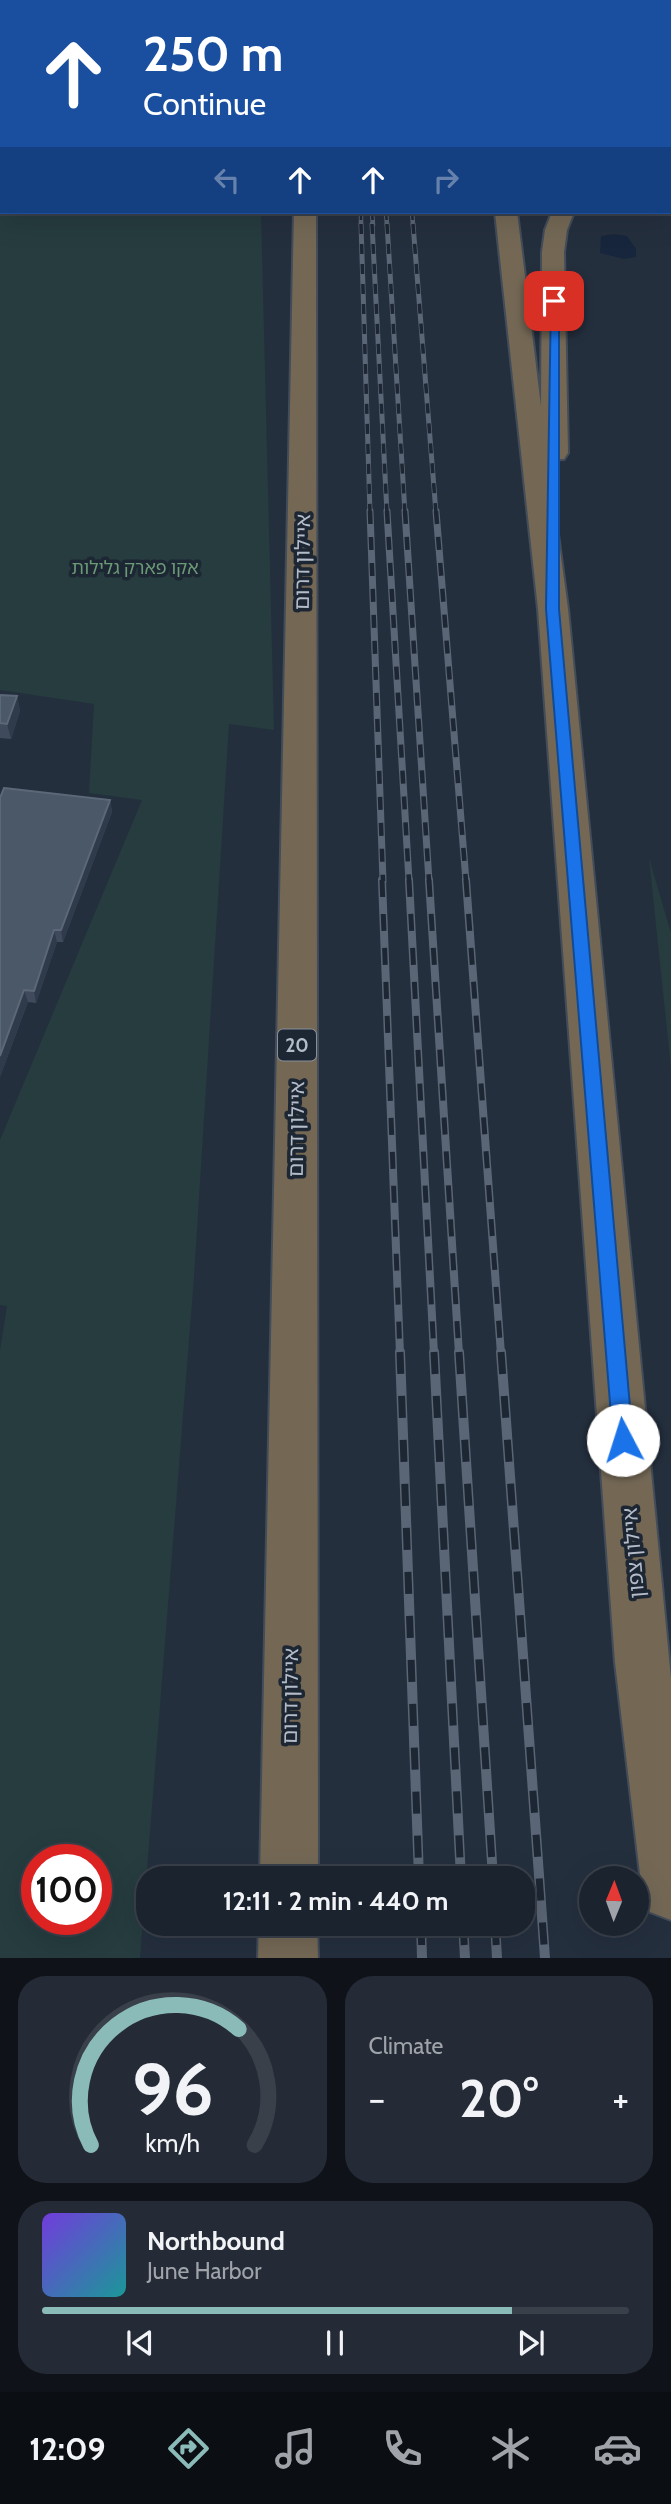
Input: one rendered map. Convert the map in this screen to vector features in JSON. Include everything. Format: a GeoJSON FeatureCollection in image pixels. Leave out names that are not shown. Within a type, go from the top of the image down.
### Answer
{"type":"FeatureCollection","features":[{"type":"Feature","properties":{"kind":"highway","name":"איילון דרום"},"geometry":{"type":"LineString","coordinates":[[289,1866],[305,214]]}},
{"type":"Feature","properties":{"kind":"highway","name":"איילון צפון"},"geometry":{"type":"LineString","coordinates":[[506,214],[553,609],[642,1662],[671,1891]]}},
{"type":"Feature","properties":{"kind":"highway"},"geometry":{"type":"LineString","coordinates":[[553,609],[553,252],[556,230],[562,214]]}},
{"type":"Feature","properties":{"kind":"highway"},"geometry":{"type":"LineString","coordinates":[[288,1936],[288,1958]]}},
{"type":"Feature","properties":{"kind":"green space","name":"אקו פארק גלילות"},"geometry":{"type":"Polygon","coordinates":[[[0,214],[261,214],[274,730],[229,724],[194,1277],[147,1866],[136,1866],[136,1936],[142,1936],[140,1958],[0,1958],[0,1351],[7,1306],[0,1305],[0,1140],[142,800],[89,793],[94,704],[0,690],[0,214]]]}},
{"type":"Feature","properties":{"kind":"green space"},"geometry":{"type":"Polygon","coordinates":[[[649,858],[671,933],[671,1068],[649,858]]]}},
{"type":"Feature","properties":{"kind":"water"},"geometry":{"type":"Polygon","coordinates":[[[601,236],[627,236],[636,249],[636,257],[624,259],[600,253],[601,236]]]}},
{"type":"Feature","properties":{"kind":"building"},"geometry":{"type":"Polygon","coordinates":[[[0,695],[17,696],[7,724],[0,723],[0,695]]]}},
{"type":"Feature","properties":{"kind":"building"},"geometry":{"type":"Polygon","coordinates":[[[4,788],[110,800],[61,930],[54,930],[34,991],[24,990],[0,1056],[0,798],[4,788]]]}},
{"type":"Feature","properties":{"kind":"railway"},"geometry":{"type":"LineString","coordinates":[[361,214],[361,224]]}},
{"type":"Feature","properties":{"kind":"railway"},"geometry":{"type":"LineString","coordinates":[[372,214],[373,225]]}},
{"type":"Feature","properties":{"kind":"railway"},"geometry":{"type":"LineString","coordinates":[[386,214],[387,225]]}},
{"type":"Feature","properties":{"kind":"railway"},"geometry":{"type":"LineString","coordinates":[[412,214],[413,225]]}},
{"type":"Feature","properties":{"kind":"railway"},"geometry":{"type":"LineString","coordinates":[[361,224],[370,513]]}},
{"type":"Feature","properties":{"kind":"railway"},"geometry":{"type":"LineString","coordinates":[[372,224],[387,513]]}},
{"type":"Feature","properties":{"kind":"railway"},"geometry":{"type":"LineString","coordinates":[[387,224],[405,513]]}},
{"type":"Feature","properties":{"kind":"railway"},"geometry":{"type":"LineString","coordinates":[[413,224],[436,513]]}},
{"type":"Feature","properties":{"kind":"railway"},"geometry":{"type":"LineString","coordinates":[[370,511],[383,881]]}},
{"type":"Feature","properties":{"kind":"railway"},"geometry":{"type":"LineString","coordinates":[[387,511],[409,881]]}},
{"type":"Feature","properties":{"kind":"railway"},"geometry":{"type":"LineString","coordinates":[[405,511],[429,881]]}},
{"type":"Feature","properties":{"kind":"railway"},"geometry":{"type":"LineString","coordinates":[[436,511],[466,881]]}},
{"type":"Feature","properties":{"kind":"railway"},"geometry":{"type":"LineString","coordinates":[[382,880],[400,1354]]}},
{"type":"Feature","properties":{"kind":"railway"},"geometry":{"type":"LineString","coordinates":[[409,880],[434,1354]]}},
{"type":"Feature","properties":{"kind":"railway"},"geometry":{"type":"LineString","coordinates":[[429,880],[459,1354]]}},
{"type":"Feature","properties":{"kind":"railway"},"geometry":{"type":"LineString","coordinates":[[466,880],[501,1354]]}},
{"type":"Feature","properties":{"kind":"railway"},"geometry":{"type":"LineString","coordinates":[[400,1352],[419,1866]]}},
{"type":"Feature","properties":{"kind":"railway"},"geometry":{"type":"LineString","coordinates":[[434,1352],[460,1866]]}},
{"type":"Feature","properties":{"kind":"railway"},"geometry":{"type":"LineString","coordinates":[[459,1352],[492,1866]]}},
{"type":"Feature","properties":{"kind":"railway"},"geometry":{"type":"LineString","coordinates":[[501,1352],[545,1958]]}},
{"type":"Feature","properties":{"kind":"railway"},"geometry":{"type":"LineString","coordinates":[[421,1936],[422,1958]]}},
{"type":"Feature","properties":{"kind":"railway"},"geometry":{"type":"LineString","coordinates":[[464,1936],[465,1958]]}},
{"type":"Feature","properties":{"kind":"railway"},"geometry":{"type":"LineString","coordinates":[[496,1936],[497,1958]]}},
{"type":"Feature","properties":{"kind":"route"},"geometry":{"type":"LineString","coordinates":[[554,301],[553,609],[623,1440]]}}]}
